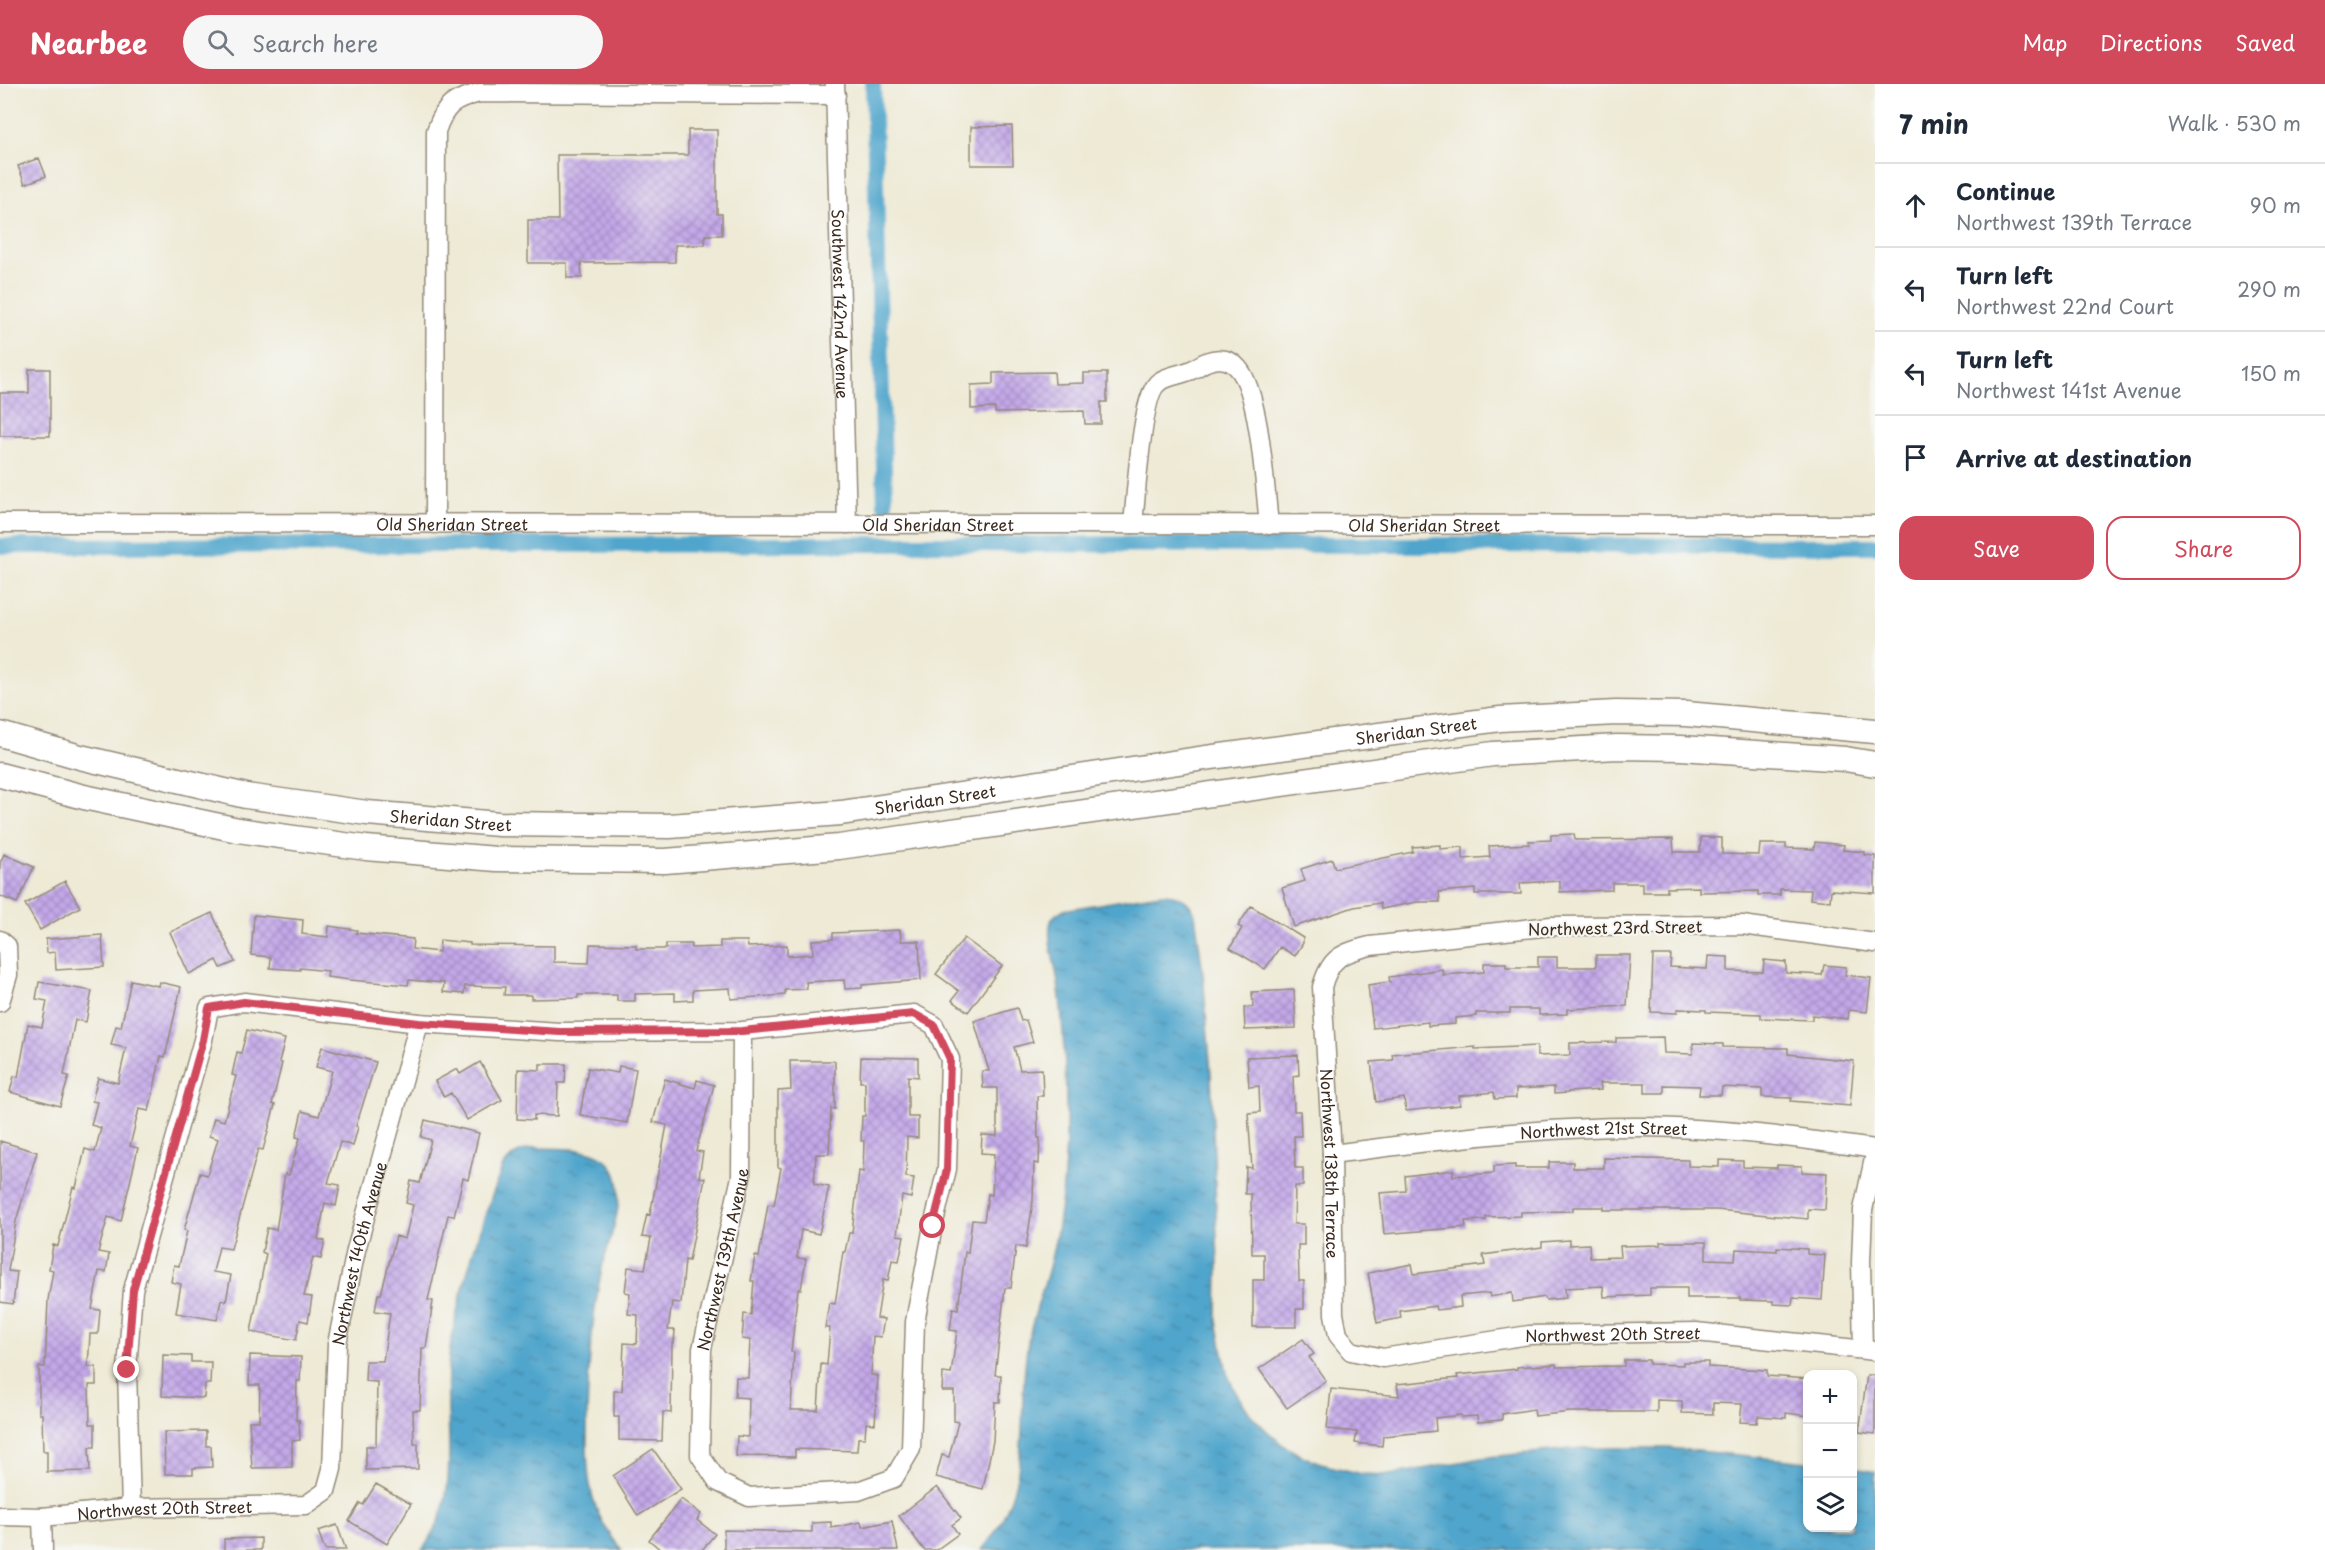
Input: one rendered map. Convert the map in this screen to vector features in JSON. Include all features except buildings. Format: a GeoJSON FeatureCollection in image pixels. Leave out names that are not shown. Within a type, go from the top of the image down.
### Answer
{"type":"FeatureCollection","features":[{"type":"Feature","properties":{"kind":"main road","name":"Sheridan Street"},"geometry":{"type":"LineString","coordinates":[[0,734],[80,757],[246,796],[367,813],[499,824],[670,826],[842,813],[1205,758],[1500,719],[1616,713],[1686,714],[1875,731]]}},
{"type":"Feature","properties":{"kind":"main road","name":"Sheridan Street"},"geometry":{"type":"LineString","coordinates":[[0,775],[84,797],[238,830],[366,848],[496,859],[665,861],[838,847],[1493,754],[1617,747],[1670,748],[1833,758],[1875,764]]}},
{"type":"Feature","properties":{"kind":"street"},"geometry":{"type":"LineString","coordinates":[[435,524],[436,131],[449,105],[460,98],[479,93],[836,89]]}},
{"type":"Feature","properties":{"kind":"street","name":"Southwest 142nd Avenue"},"geometry":{"type":"LineString","coordinates":[[836,89],[847,524]]}},
{"type":"Feature","properties":{"kind":"street"},"geometry":{"type":"LineString","coordinates":[[1133,524],[1141,441],[1151,391],[1158,382],[1193,370],[1208,360],[1221,358],[1238,367],[1249,389],[1258,429],[1269,525]]}},
{"type":"Feature","properties":{"kind":"street","name":"Old Sheridan Street"},"geometry":{"type":"LineString","coordinates":[[0,523],[1875,525]]}},
{"type":"Feature","properties":{"kind":"street","name":"Northwest 23rd Street"},"geometry":{"type":"LineString","coordinates":[[1327,970],[1343,953],[1370,946],[1551,926],[1742,925],[1875,943]]}},
{"type":"Feature","properties":{"kind":"street"},"geometry":{"type":"LineString","coordinates":[[0,1002],[8,975],[3,943]]}},
{"type":"Feature","properties":{"kind":"street","name":"Northwest 138th Terrace"},"geometry":{"type":"LineString","coordinates":[[1327,970],[1322,987],[1332,1155],[1334,1314],[1338,1335],[1351,1351]]}},
{"type":"Feature","properties":{"kind":"street"},"geometry":{"type":"LineString","coordinates":[[131,1508],[127,1370],[133,1290],[203,1040],[209,1008],[244,1002],[419,1023],[560,1032],[742,1031]]}},
{"type":"Feature","properties":{"kind":"street","name":"Northwest 139th Avenue"},"geometry":{"type":"LineString","coordinates":[[914,1014],[934,1025],[950,1059],[947,1169],[933,1226],[915,1322],[911,1449],[894,1478],[858,1491],[749,1497],[718,1482],[700,1455],[702,1349],[741,1177],[742,1031],[914,1014]]}},
{"type":"Feature","properties":{"kind":"street","name":"Northwest 140th Avenue"},"geometry":{"type":"LineString","coordinates":[[326,1491],[332,1469],[337,1344],[356,1250],[419,1023]]}},
{"type":"Feature","properties":{"kind":"street","name":"Northwest 21st Street"},"geometry":{"type":"LineString","coordinates":[[1332,1155],[1492,1133],[1644,1127],[1762,1133],[1875,1149]]}},
{"type":"Feature","properties":{"kind":"street"},"geometry":{"type":"LineString","coordinates":[[1869,1350],[1861,1262],[1863,1210],[1875,1154]]}},
{"type":"Feature","properties":{"kind":"street","name":"Northwest 20th Street"},"geometry":{"type":"LineString","coordinates":[[1351,1351],[1383,1358],[1529,1335],[1696,1332],[1869,1350]]}},
{"type":"Feature","properties":{"kind":"street","name":"Northwest 20th Street"},"geometry":{"type":"LineString","coordinates":[[0,1516],[42,1517],[131,1508],[306,1505],[326,1491]]}},
{"type":"Feature","properties":{"kind":"street"},"geometry":{"type":"LineString","coordinates":[[42,1517],[44,1550]]}},
{"type":"Feature","properties":{"kind":"water"},"geometry":{"type":"Polygon","coordinates":[[[1160,894],[1181,898],[1189,904],[1195,914],[1203,974],[1211,1074],[1218,1264],[1217,1321],[1227,1373],[1235,1391],[1250,1414],[1283,1445],[1302,1456],[1329,1466],[1362,1474],[1389,1475],[1488,1457],[1582,1448],[1668,1448],[1803,1462],[1803,1532],[1857,1532],[1857,1469],[1875,1472],[1875,1550],[982,1550],[999,1525],[1011,1500],[1017,1475],[1021,1450],[1028,1342],[1049,1266],[1061,1204],[1066,1151],[1064,1047],[1058,980],[1050,932],[1051,920],[1063,910],[1160,894]]]}},
{"type":"Feature","properties":{"kind":"water"},"geometry":{"type":"Polygon","coordinates":[[[534,1148],[589,1152],[608,1162],[618,1181],[616,1219],[602,1268],[593,1323],[588,1379],[587,1460],[594,1503],[606,1528],[622,1550],[422,1550],[436,1528],[444,1504],[448,1479],[450,1349],[465,1281],[502,1168],[515,1154],[534,1148]]]}},
{"type":"Feature","properties":{"kind":"waterway"},"geometry":{"type":"LineString","coordinates":[[873,84],[885,504]]}},
{"type":"Feature","properties":{"kind":"waterway"},"geometry":{"type":"LineString","coordinates":[[0,546],[886,544],[1875,546]]}},
{"type":"Feature","properties":{"kind":"route"},"geometry":{"type":"LineString","coordinates":[[127,1370],[133,1290],[203,1040],[209,1008],[244,1002],[419,1023],[560,1032],[742,1031],[914,1014],[934,1025],[950,1059],[947,1169],[933,1226]]}}]}
